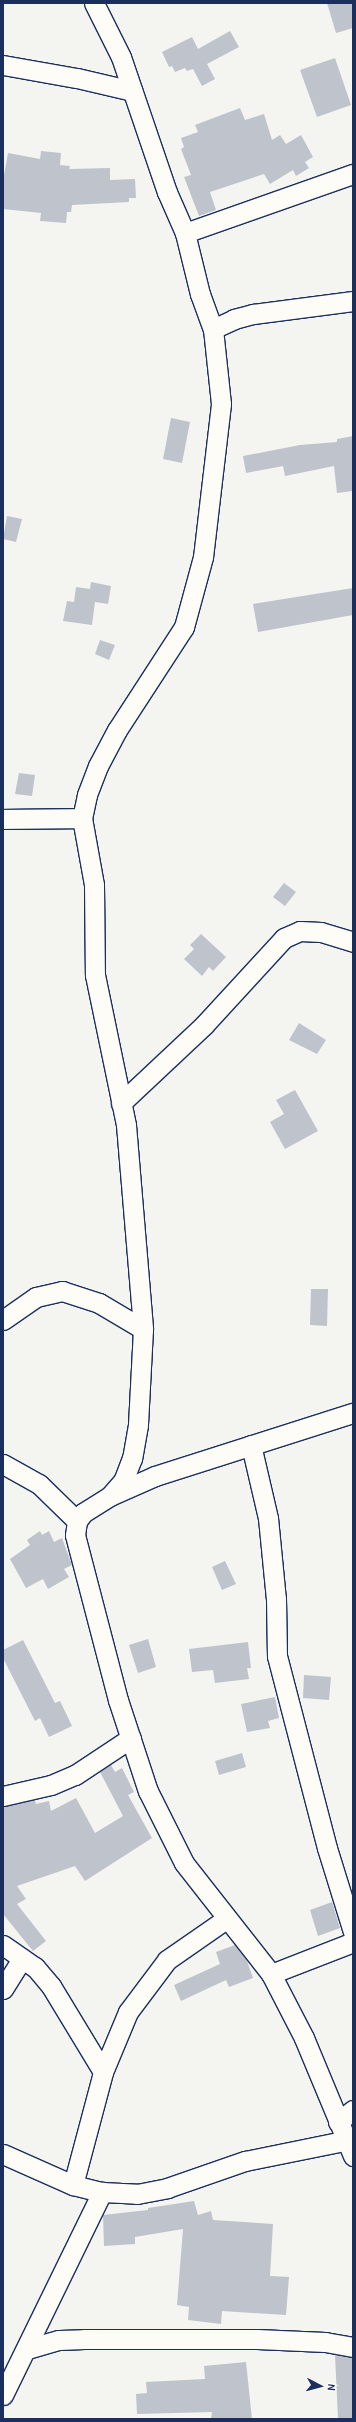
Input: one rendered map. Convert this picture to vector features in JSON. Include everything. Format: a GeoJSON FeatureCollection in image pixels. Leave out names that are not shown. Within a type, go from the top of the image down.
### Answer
{"type":"FeatureCollection","features":[{"type":"Feature","properties":{"kind":"street"},"geometry":{"type":"LineString","coordinates":[[94,3],[120,57],[167,192],[185,233],[200,294],[213,329],[221,404],[203,557],[184,627],[117,730],[98,766],[87,795],[82,818],[85,847],[94,885],[95,975],[126,1125],[143,1329],[138,1425],[132,1458],[123,1481],[110,1496]]}},
{"type":"Feature","properties":{"kind":"street"},"geometry":{"type":"LineString","coordinates":[[3,65],[77,78],[132,91]]}},
{"type":"Feature","properties":{"kind":"street"},"geometry":{"type":"LineString","coordinates":[[185,233],[353,174]]}},
{"type":"Feature","properties":{"kind":"street"},"geometry":{"type":"LineString","coordinates":[[213,329],[234,319],[253,314],[353,301]]}},
{"type":"Feature","properties":{"kind":"street"},"geometry":{"type":"LineString","coordinates":[[3,819],[82,818]]}},
{"type":"Feature","properties":{"kind":"street"},"geometry":{"type":"LineString","coordinates":[[121,1103],[204,1024],[284,938],[300,931],[321,932],[353,942]]}},
{"type":"Feature","properties":{"kind":"street"},"geometry":{"type":"LineString","coordinates":[[3,1320],[36,1297],[62,1291],[99,1303],[143,1329]]}},
{"type":"Feature","properties":{"kind":"street"},"geometry":{"type":"LineString","coordinates":[[3,2154],[73,2185],[102,2192],[137,2194],[167,2188],[245,2161],[350,2148],[304,2038],[271,1974],[226,1919],[184,1863],[148,1791],[131,1738],[75,1535],[77,1521],[83,1512],[110,1496],[155,1476],[353,1413]]}},
{"type":"Feature","properties":{"kind":"street"},"geometry":{"type":"LineString","coordinates":[[250,1445],[268,1518],[279,1662],[327,1848],[353,1932]]}},
{"type":"Feature","properties":{"kind":"street"},"geometry":{"type":"LineString","coordinates":[[3,1464],[39,1484],[77,1521]]}},
{"type":"Feature","properties":{"kind":"street"},"geometry":{"type":"LineString","coordinates":[[3,1796],[50,1785],[75,1775],[131,1738]]}},
{"type":"Feature","properties":{"kind":"street"},"geometry":{"type":"LineString","coordinates":[[73,2185],[103,2072],[128,2012],[168,1960],[226,1919]]}},
{"type":"Feature","properties":{"kind":"street"},"geometry":{"type":"LineString","coordinates":[[271,1974],[353,1942]]}},
{"type":"Feature","properties":{"kind":"street"},"geometry":{"type":"LineString","coordinates":[[3,1945],[35,1967],[50,1986],[103,2072]]}},
{"type":"Feature","properties":{"kind":"street"},"geometry":{"type":"LineString","coordinates":[[3,1989],[22,1958]]}},
{"type":"Feature","properties":{"kind":"street"},"geometry":{"type":"LineString","coordinates":[[338,2122],[353,2110]]}},
{"type":"Feature","properties":{"kind":"street"},"geometry":{"type":"LineString","coordinates":[[3,2395],[27,2349],[102,2192]]}},
{"type":"Feature","properties":{"kind":"street"},"geometry":{"type":"LineString","coordinates":[[27,2349],[59,2340],[84,2339],[257,2339],[325,2342],[353,2347]]}},
{"type":"Feature","properties":{"kind":"building"},"geometry":{"type":"Polygon","coordinates":[[[327,3],[353,3],[353,28],[336,33],[327,3]]]}},
{"type":"Feature","properties":{"kind":"building"},"geometry":{"type":"Polygon","coordinates":[[[230,31],[239,47],[207,64],[215,79],[202,86],[193,69],[187,71],[185,68],[175,72],[172,66],[169,67],[162,52],[192,37],[198,49],[230,31]]]}},
{"type":"Feature","properties":{"kind":"building"},"geometry":{"type":"Polygon","coordinates":[[[335,58],[351,105],[317,117],[300,70],[335,58]]]}},
{"type":"Feature","properties":{"kind":"building"},"geometry":{"type":"Polygon","coordinates":[[[240,108],[245,120],[264,114],[272,140],[280,135],[286,144],[301,135],[313,157],[305,162],[309,168],[296,176],[293,170],[270,184],[264,174],[210,192],[216,210],[199,216],[184,177],[191,175],[181,149],[184,147],[181,138],[198,132],[195,125],[240,108]]]}},
{"type":"Feature","properties":{"kind":"building"},"geometry":{"type":"Polygon","coordinates":[[[41,151],[61,153],[60,165],[70,166],[69,169],[110,168],[110,180],[135,179],[136,198],[129,198],[129,202],[72,205],[71,212],[67,212],[66,223],[40,221],[41,213],[3,209],[3,181],[8,153],[40,159],[41,151]]]}},
{"type":"Feature","properties":{"kind":"building"},"geometry":{"type":"Polygon","coordinates":[[[171,418],[190,422],[182,463],[163,459],[171,418]]]}},
{"type":"Feature","properties":{"kind":"building"},"geometry":{"type":"Polygon","coordinates":[[[353,436],[353,491],[337,493],[334,466],[285,476],[283,466],[246,473],[243,456],[300,445],[337,442],[337,439],[353,436]]]}},
{"type":"Feature","properties":{"kind":"building"},"geometry":{"type":"Polygon","coordinates":[[[7,516],[22,519],[16,542],[3,539],[7,516]]]}},
{"type":"Feature","properties":{"kind":"building"},"geometry":{"type":"Polygon","coordinates":[[[91,582],[111,586],[108,604],[95,602],[92,625],[63,621],[67,601],[74,602],[76,587],[90,589],[91,582]]]}},
{"type":"Feature","properties":{"kind":"building"},"geometry":{"type":"Polygon","coordinates":[[[353,588],[353,615],[258,632],[253,604],[353,588]]]}},
{"type":"Feature","properties":{"kind":"building"},"geometry":{"type":"Polygon","coordinates":[[[100,640],[115,645],[109,660],[95,654],[100,640]]]}},
{"type":"Feature","properties":{"kind":"building"},"geometry":{"type":"Polygon","coordinates":[[[19,773],[35,775],[32,796],[15,794],[19,773]]]}},
{"type":"Feature","properties":{"kind":"building"},"geometry":{"type":"Polygon","coordinates":[[[284,883],[296,892],[285,906],[273,897],[284,883]]]}},
{"type":"Feature","properties":{"kind":"building"},"geometry":{"type":"Polygon","coordinates":[[[201,934],[226,957],[213,971],[209,967],[202,976],[184,959],[194,949],[190,945],[201,934]]]}},
{"type":"Feature","properties":{"kind":"building"},"geometry":{"type":"Polygon","coordinates":[[[299,1023],[326,1040],[317,1054],[289,1040],[299,1023]]]}},
{"type":"Feature","properties":{"kind":"building"},"geometry":{"type":"Polygon","coordinates":[[[295,1090],[318,1131],[285,1149],[270,1122],[284,1114],[276,1100],[295,1090]]]}},
{"type":"Feature","properties":{"kind":"building"},"geometry":{"type":"Polygon","coordinates":[[[311,1289],[328,1289],[327,1326],[310,1325],[311,1289]]]}},
{"type":"Feature","properties":{"kind":"building"},"geometry":{"type":"Polygon","coordinates":[[[40,1531],[42,1535],[49,1531],[54,1542],[62,1538],[72,1565],[64,1569],[69,1577],[48,1589],[43,1579],[26,1588],[10,1559],[30,1545],[27,1540],[40,1531]]]}},
{"type":"Feature","properties":{"kind":"building"},"geometry":{"type":"Polygon","coordinates":[[[225,1561],[236,1584],[222,1590],[212,1567],[225,1561]]]}},
{"type":"Feature","properties":{"kind":"building"},"geometry":{"type":"Polygon","coordinates":[[[148,1639],[156,1667],[138,1673],[129,1645],[148,1639]]]}},
{"type":"Feature","properties":{"kind":"building"},"geometry":{"type":"Polygon","coordinates":[[[23,1640],[55,1703],[60,1701],[72,1726],[49,1737],[40,1718],[35,1721],[3,1658],[3,1650],[23,1640]]]}},
{"type":"Feature","properties":{"kind":"building"},"geometry":{"type":"Polygon","coordinates":[[[248,1642],[251,1668],[247,1668],[249,1679],[215,1683],[213,1670],[192,1672],[189,1649],[248,1642]]]}},
{"type":"Feature","properties":{"kind":"building"},"geometry":{"type":"Polygon","coordinates":[[[304,1675],[331,1677],[329,1700],[303,1698],[304,1675]]]}},
{"type":"Feature","properties":{"kind":"building"},"geometry":{"type":"Polygon","coordinates":[[[275,1697],[279,1718],[268,1721],[270,1728],[247,1732],[241,1704],[275,1697]]]}},
{"type":"Feature","properties":{"kind":"building"},"geometry":{"type":"Polygon","coordinates":[[[242,1753],[246,1767],[219,1775],[215,1761],[242,1753]]]}},
{"type":"Feature","properties":{"kind":"building"},"geometry":{"type":"Polygon","coordinates":[[[111,1765],[115,1772],[122,1768],[134,1792],[128,1795],[152,1838],[85,1881],[75,1866],[17,1886],[26,1899],[17,1904],[46,1941],[33,1951],[3,1914],[3,1807],[35,1800],[36,1804],[49,1801],[51,1811],[76,1798],[95,1833],[123,1816],[100,1772],[111,1765]]]}},
{"type":"Feature","properties":{"kind":"building"},"geometry":{"type":"Polygon","coordinates":[[[332,1902],[340,1928],[318,1936],[310,1910],[332,1902]]]}},
{"type":"Feature","properties":{"kind":"building"},"geometry":{"type":"Polygon","coordinates":[[[235,1945],[247,1961],[253,1978],[229,1987],[226,1980],[181,2001],[174,1985],[220,1964],[216,1952],[235,1945]]]}},
{"type":"Feature","properties":{"kind":"building"},"geometry":{"type":"Polygon","coordinates":[[[194,2201],[198,2215],[211,2211],[213,2220],[273,2224],[270,2276],[289,2277],[286,2315],[222,2311],[221,2324],[188,2320],[189,2307],[177,2305],[183,2229],[135,2237],[135,2244],[104,2246],[103,2215],[148,2210],[148,2208],[194,2201]]]}},
{"type":"Feature","properties":{"kind":"building"},"geometry":{"type":"Polygon","coordinates":[[[335,2355],[353,2358],[353,2419],[338,2419],[335,2355]]]}},
{"type":"Feature","properties":{"kind":"building"},"geometry":{"type":"Polygon","coordinates":[[[246,2362],[252,2419],[211,2419],[212,2412],[137,2414],[136,2394],[147,2393],[146,2382],[205,2379],[204,2366],[246,2362]]]}}]}
